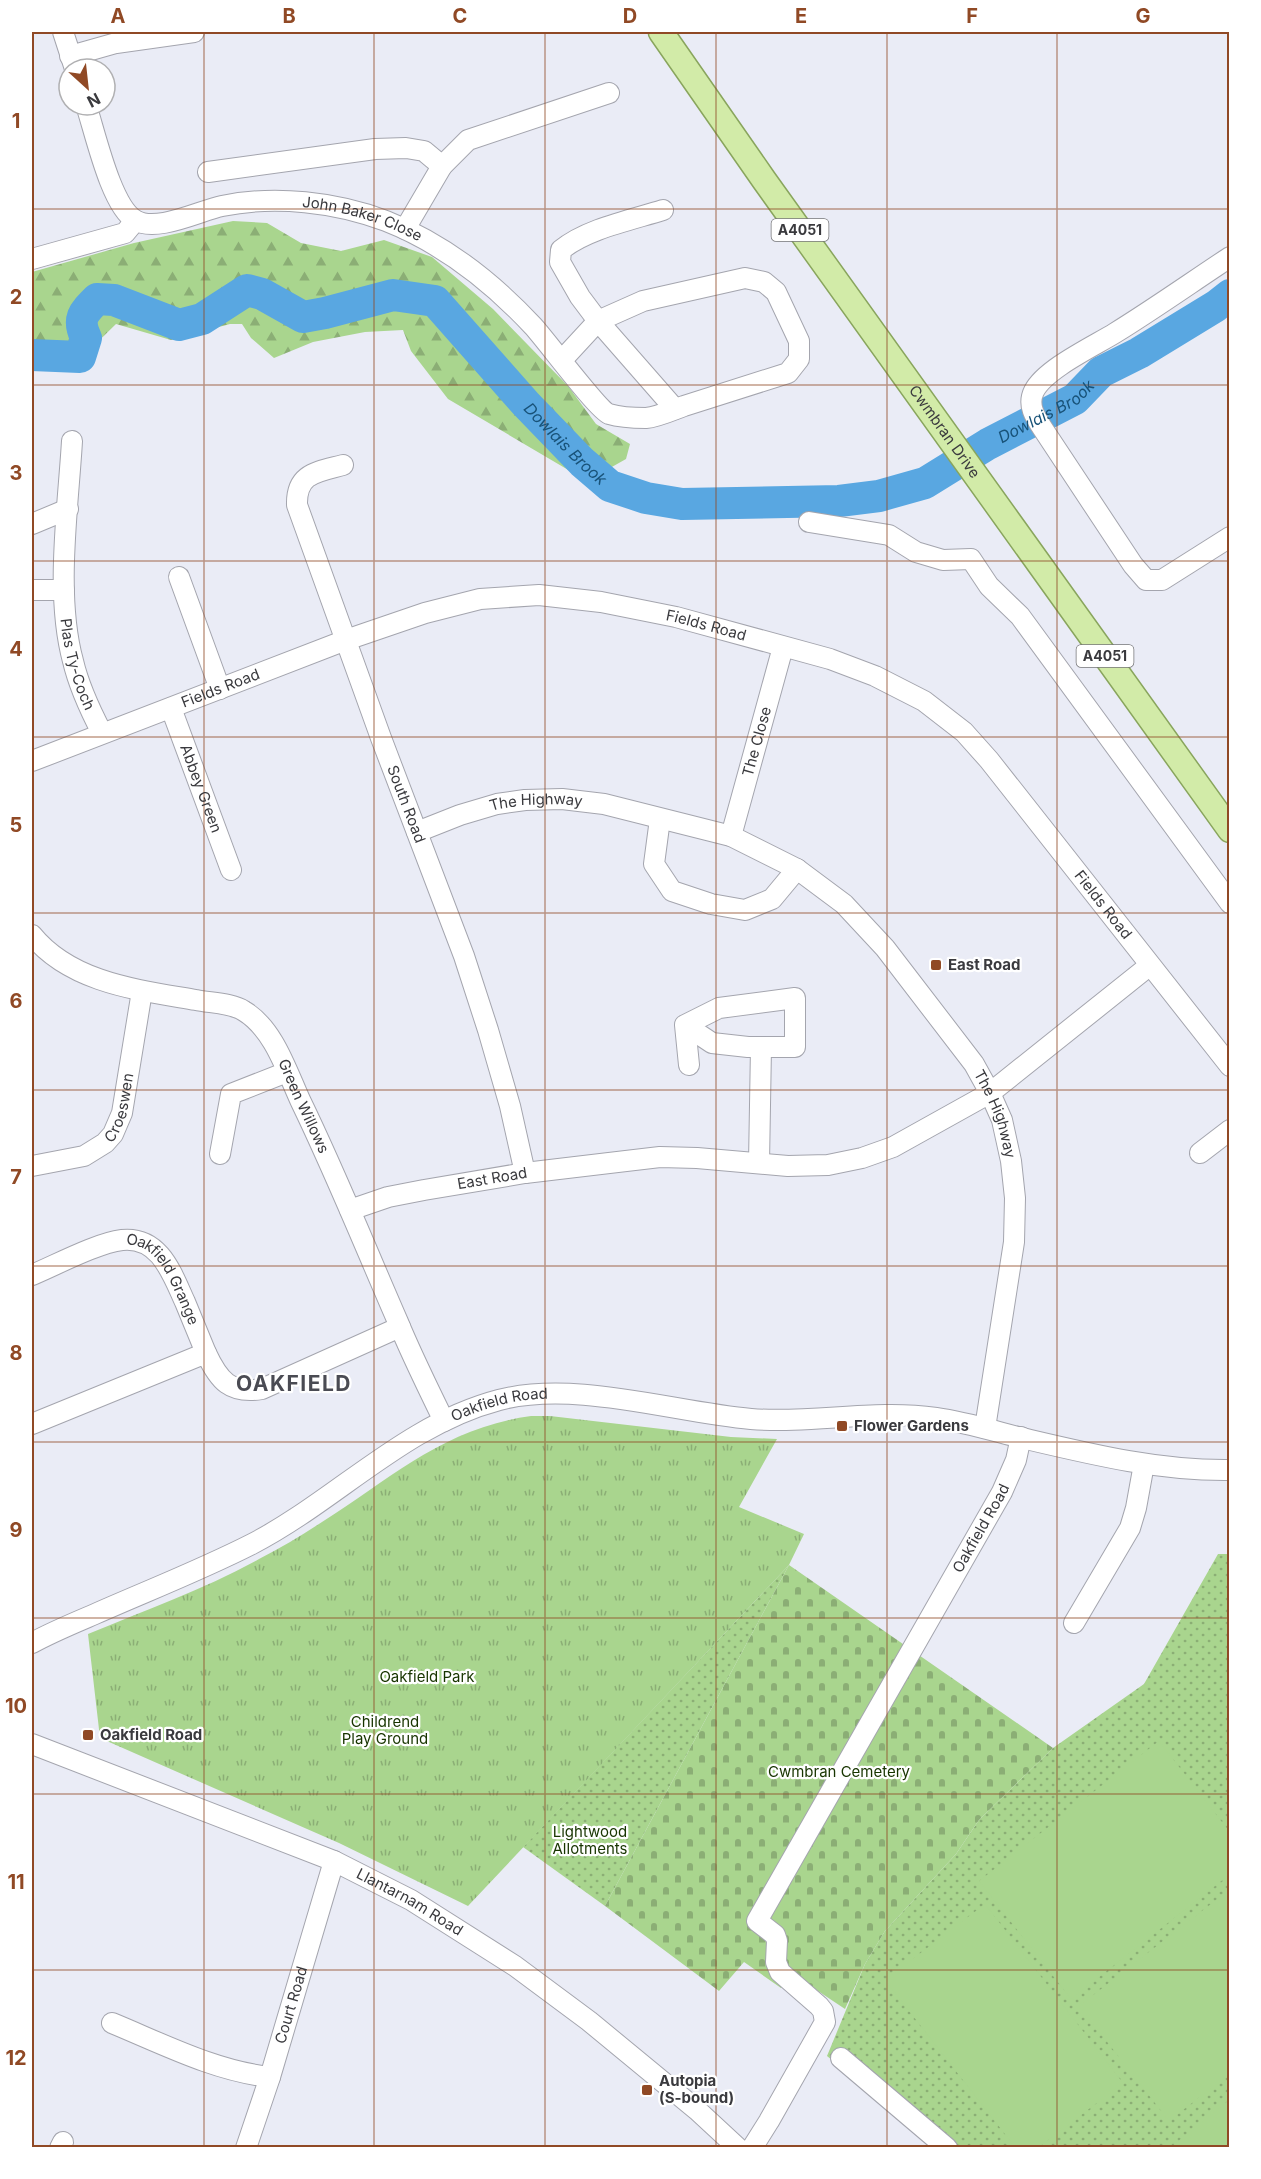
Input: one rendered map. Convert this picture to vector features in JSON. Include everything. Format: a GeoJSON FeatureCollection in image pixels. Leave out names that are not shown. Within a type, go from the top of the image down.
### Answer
{"type":"FeatureCollection","features":[{"type":"Feature","properties":{"kind":"main road","name":"Cwmbran Drive"},"geometry":{"type":"LineString","coordinates":[[661,32],[980,483],[1230,830]]}},
{"type":"Feature","properties":{"kind":"street"},"geometry":{"type":"LineString","coordinates":[[63,32],[71,57]]}},
{"type":"Feature","properties":{"kind":"street"},"geometry":{"type":"LineString","coordinates":[[84,57],[116,43],[194,32]]}},
{"type":"Feature","properties":{"kind":"street"},"geometry":{"type":"LineString","coordinates":[[405,229],[442,166],[468,140],[609,93]]}},
{"type":"Feature","properties":{"kind":"street"},"geometry":{"type":"LineString","coordinates":[[32,259],[125,233],[135,221],[123,209],[113,191],[90,117]]}},
{"type":"Feature","properties":{"kind":"street"},"geometry":{"type":"LineString","coordinates":[[208,172],[375,148],[406,148],[424,151],[442,166]]}},
{"type":"Feature","properties":{"kind":"street","name":"John Baker Close"},"geometry":{"type":"LineString","coordinates":[[135,221],[152,225],[222,206],[264,200],[316,204],[362,212],[405,229],[465,266],[509,301],[562,360],[592,399],[608,414],[647,418],[675,409]]}},
{"type":"Feature","properties":{"kind":"street"},"geometry":{"type":"LineString","coordinates":[[562,360],[598,321],[643,301],[745,278],[765,282],[776,292],[799,341],[800,359],[788,373],[675,409],[598,321],[560,262],[561,250],[571,242],[663,210]]}},
{"type":"Feature","properties":{"kind":"street"},"geometry":{"type":"LineString","coordinates":[[1230,257],[1116,333],[1068,361],[1043,379],[1034,392],[1038,421],[1133,565],[1146,580],[1162,580],[1230,537]]}},
{"type":"Feature","properties":{"kind":"street","name":"Plas Ty-Coch"},"geometry":{"type":"LineString","coordinates":[[72,441],[64,590],[67,632],[79,682],[102,734]]}},
{"type":"Feature","properties":{"kind":"street","name":"South Road"},"geometry":{"type":"LineString","coordinates":[[343,465],[311,474],[302,481],[297,492],[297,505],[464,956],[510,1106],[525,1173]]}},
{"type":"Feature","properties":{"kind":"street"},"geometry":{"type":"LineString","coordinates":[[32,524],[68,509]]}},
{"type":"Feature","properties":{"kind":"street"},"geometry":{"type":"LineString","coordinates":[[808,522],[889,535],[916,552],[943,560],[971,559],[989,586],[1020,616],[1230,903]]}},
{"type":"Feature","properties":{"kind":"street"},"geometry":{"type":"LineString","coordinates":[[179,577],[220,689]]}},
{"type":"Feature","properties":{"kind":"street"},"geometry":{"type":"LineString","coordinates":[[32,590],[64,590]]}},
{"type":"Feature","properties":{"kind":"street","name":"Fields Road"},"geometry":{"type":"LineString","coordinates":[[32,761],[346,640],[425,613],[480,599],[539,595],[601,602],[676,617],[830,659],[875,676],[924,701],[964,732],[989,760],[1149,966],[1227,1056]]}},
{"type":"Feature","properties":{"kind":"street","name":"The Close"},"geometry":{"type":"LineString","coordinates":[[731,836],[783,646]]}},
{"type":"Feature","properties":{"kind":"street","name":"Abbey Green"},"geometry":{"type":"LineString","coordinates":[[171,708],[231,870]]}},
{"type":"Feature","properties":{"kind":"street","name":"The Highway"},"geometry":{"type":"LineString","coordinates":[[417,832],[460,815],[497,804],[525,800],[562,799],[604,804],[731,836],[797,869],[844,903],[885,948],[974,1064],[1002,1120],[1011,1161],[1015,1198],[1014,1231],[985,1428]]}},
{"type":"Feature","properties":{"kind":"street"},"geometry":{"type":"LineString","coordinates":[[660,819],[654,864],[672,891],[711,904],[745,910],[772,899],[797,869]]}},
{"type":"Feature","properties":{"kind":"street","name":"Green Willows"},"geometry":{"type":"LineString","coordinates":[[32,935],[40,946],[61,963],[104,981],[142,991],[243,1010],[260,1023],[274,1044],[287,1072],[444,1421]]}},
{"type":"Feature","properties":{"kind":"street","name":"East Road"},"geometry":{"type":"LineString","coordinates":[[350,1210],[388,1197],[525,1173],[660,1158],[788,1166],[828,1165],[862,1158],[893,1147],[990,1093],[1149,966]]}},
{"type":"Feature","properties":{"kind":"street","name":"Croeswen"},"geometry":{"type":"LineString","coordinates":[[32,1166],[84,1156],[105,1143],[113,1134],[122,1113],[142,991]]}},
{"type":"Feature","properties":{"kind":"street"},"geometry":{"type":"LineString","coordinates":[[795,998],[795,1047],[712,1043],[685,1025],[719,1008],[795,998]]}},
{"type":"Feature","properties":{"kind":"street"},"geometry":{"type":"LineString","coordinates":[[685,1025],[689,1065]]}},
{"type":"Feature","properties":{"kind":"street"},"geometry":{"type":"LineString","coordinates":[[759,1163],[760,1047]]}},
{"type":"Feature","properties":{"kind":"street"},"geometry":{"type":"LineString","coordinates":[[220,1154],[231,1094],[287,1072]]}},
{"type":"Feature","properties":{"kind":"street"},"geometry":{"type":"LineString","coordinates":[[1200,1153],[1230,1130]]}},
{"type":"Feature","properties":{"kind":"street","name":"Oakfield Grange"},"geometry":{"type":"LineString","coordinates":[[32,1275],[106,1244],[126,1240],[143,1242],[154,1248],[164,1258],[172,1272],[213,1369],[222,1380],[241,1390],[272,1385],[400,1327]]}},
{"type":"Feature","properties":{"kind":"street"},"geometry":{"type":"LineString","coordinates":[[32,1424],[206,1353]]}},
{"type":"Feature","properties":{"kind":"street","name":"Oakfield Road"},"geometry":{"type":"LineString","coordinates":[[32,1643],[254,1543],[407,1440],[444,1421],[497,1401],[521,1395],[597,1397],[752,1419],[905,1415],[936,1418],[1144,1464],[1230,1470]]}},
{"type":"Feature","properties":{"kind":"street","name":"Oakfield Road"},"geometry":{"type":"LineString","coordinates":[[752,2148],[825,2022],[823,2011],[819,2006],[780,1972],[776,1962],[777,1938],[773,1932],[757,1921],[1005,1485],[1016,1460],[1021,1437]]}},
{"type":"Feature","properties":{"kind":"street"},"geometry":{"type":"LineString","coordinates":[[1074,1623],[1130,1528],[1137,1508],[1144,1464]]}},
{"type":"Feature","properties":{"kind":"street","name":"Llantarnam Road"},"geometry":{"type":"LineString","coordinates":[[32,1744],[334,1861],[411,1900],[515,1966],[597,2027],[697,2110],[738,2148]]}},
{"type":"Feature","properties":{"kind":"street","name":"Court Road"},"geometry":{"type":"LineString","coordinates":[[246,2148],[270,2077],[334,1861]]}},
{"type":"Feature","properties":{"kind":"street"},"geometry":{"type":"LineString","coordinates":[[112,2023],[218,2065],[270,2077]]}},
{"type":"Feature","properties":{"kind":"street"},"geometry":{"type":"LineString","coordinates":[[840,2058],[947,2148]]}},
{"type":"Feature","properties":{"kind":"green space"},"geometry":{"type":"Polygon","coordinates":[[[233,221],[267,223],[301,243],[341,251],[384,240],[432,257],[493,309],[568,386],[596,424],[630,444],[626,459],[587,481],[448,399],[411,351],[403,330],[365,332],[313,342],[274,358],[251,338],[242,324],[230,324],[171,340],[116,324],[70,369],[32,362],[32,272],[134,243],[233,221]]]}},
{"type":"Feature","properties":{"kind":"green space","name":"Oakfield Park"},"geometry":{"type":"Polygon","coordinates":[[[531,1416],[550,1416],[731,1437],[777,1439],[739,1507],[804,1534],[789,1565],[468,1906],[339,1843],[100,1738],[88,1634],[196,1590],[267,1555],[445,1443],[500,1422],[531,1416]]]}},
{"type":"Feature","properties":{"kind":"green space"},"geometry":{"type":"Polygon","coordinates":[[[1218,1554],[1229,1554],[1229,2147],[938,2147],[827,2056],[865,1964],[885,1931],[956,1854],[979,1820],[1053,1748],[1144,1684],[1218,1554]]]}},
{"type":"Feature","properties":{"kind":"green space","name":"Lightwood Allotments"},"geometry":{"type":"Polygon","coordinates":[[[789,1565],[605,1906],[523,1847],[789,1565]]]}},
{"type":"Feature","properties":{"kind":"green space","name":"Cwmbran Cemetery"},"geometry":{"type":"Polygon","coordinates":[[[789,1565],[1053,1748],[979,1820],[956,1854],[885,1931],[865,1964],[845,2009],[791,1973],[781,1988],[744,1962],[719,1991],[605,1906],[789,1565]]]}},
{"type":"Feature","properties":{"kind":"green space"},"geometry":{"type":"Polygon","coordinates":[[[1159,1741],[1229,1831],[1229,1875],[1071,1999],[979,1881],[1159,1741]]]}},
{"type":"Feature","properties":{"kind":"green space"},"geometry":{"type":"Polygon","coordinates":[[[1229,1890],[1229,2074],[1169,2121],[1079,2006],[1229,1890]]]}},
{"type":"Feature","properties":{"kind":"green space"},"geometry":{"type":"Polygon","coordinates":[[[985,1904],[1123,2083],[1039,2147],[1015,2147],[885,1980],[985,1904]]]}},
{"type":"Feature","properties":{"kind":"green space"},"geometry":{"type":"Polygon","coordinates":[[[1229,2100],[1229,2147],[1171,2147],[1229,2100]]]}},
{"type":"Feature","properties":{"kind":"waterway","name":"Dowlais Brook"},"geometry":{"type":"LineString","coordinates":[[32,355],[80,357],[86,338],[82,326],[83,317],[97,299],[114,300],[179,325],[202,319],[247,290],[262,294],[303,317],[393,295],[435,301],[526,404],[582,462],[610,486],[646,498],[682,504],[839,501],[879,496],[925,483],[988,444],[1075,399],[1101,372],[1139,353],[1230,295]]}},
{"type":"Feature","properties":{"kind":"place","name":"East Road"},"geometry":{"type":"Point","coordinates":[936,965]}},
{"type":"Feature","properties":{"kind":"place","name":"Flower Gardens"},"geometry":{"type":"Point","coordinates":[842,1426]}},
{"type":"Feature","properties":{"kind":"place","name":"Oakfield Road"},"geometry":{"type":"Point","coordinates":[88,1735]}},
{"type":"Feature","properties":{"kind":"place","name":"Autopia (S-bound)"},"geometry":{"type":"Point","coordinates":[647,2090]}},
{"type":"Feature","properties":{"kind":"district","name":"OAKFIELD"},"geometry":{"type":"Point","coordinates":[294,1384]}},
{"type":"Feature","properties":{"kind":"park label","name":"Childrend Play Ground"},"geometry":{"type":"Point","coordinates":[385,1730]}}]}
